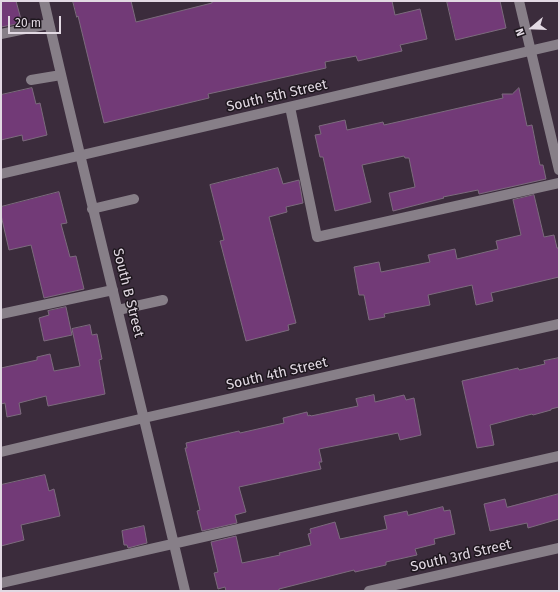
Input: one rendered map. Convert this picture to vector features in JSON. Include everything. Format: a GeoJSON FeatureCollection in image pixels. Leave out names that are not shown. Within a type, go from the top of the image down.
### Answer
{"type":"FeatureCollection","features":[{"type":"Feature","properties":{"kind":"street","name":"South B Street"},"geometry":{"type":"LineString","coordinates":[[44,1],[92,208],[185,591]]}},
{"type":"Feature","properties":{"kind":"street"},"geometry":{"type":"LineString","coordinates":[[519,1],[559,170]]}},
{"type":"Feature","properties":{"kind":"street"},"geometry":{"type":"LineString","coordinates":[[1,34],[49,24]]}},
{"type":"Feature","properties":{"kind":"street","name":"South 5th Street"},"geometry":{"type":"LineString","coordinates":[[1,174],[559,44]]}},
{"type":"Feature","properties":{"kind":"street"},"geometry":{"type":"LineString","coordinates":[[31,80],[61,75]]}},
{"type":"Feature","properties":{"kind":"street"},"geometry":{"type":"LineString","coordinates":[[290,107],[317,237],[559,183]]}},
{"type":"Feature","properties":{"kind":"street"},"geometry":{"type":"LineString","coordinates":[[92,208],[134,199]]}},
{"type":"Feature","properties":{"kind":"street"},"geometry":{"type":"LineString","coordinates":[[1,314],[113,290]]}},
{"type":"Feature","properties":{"kind":"street"},"geometry":{"type":"LineString","coordinates":[[118,310],[163,300]]}},
{"type":"Feature","properties":{"kind":"street","name":"South 4th Street"},"geometry":{"type":"LineString","coordinates":[[1,452],[559,324]]}},
{"type":"Feature","properties":{"kind":"street"},"geometry":{"type":"LineString","coordinates":[[1,583],[559,456]]}},
{"type":"Feature","properties":{"kind":"street","name":"South 3rd Street"},"geometry":{"type":"LineString","coordinates":[[369,591],[559,548]]}},
{"type":"Feature","properties":{"kind":"building"},"geometry":{"type":"Polygon","coordinates":[[[1,1],[16,1],[22,23],[1,27],[1,1]]]}},
{"type":"Feature","properties":{"kind":"building"},"geometry":{"type":"Polygon","coordinates":[[[73,1],[131,1],[136,22],[212,3],[212,1],[392,1],[395,15],[420,9],[427,39],[400,45],[402,51],[358,61],[356,56],[325,62],[326,68],[208,94],[209,98],[104,123],[73,1]]]}},
{"type":"Feature","properties":{"kind":"building"},"geometry":{"type":"Polygon","coordinates":[[[447,1],[500,1],[506,28],[456,40],[447,1]]]}},
{"type":"Feature","properties":{"kind":"building"},"geometry":{"type":"Polygon","coordinates":[[[32,88],[36,104],[40,103],[47,135],[23,141],[22,135],[1,140],[1,95],[32,88]]]}},
{"type":"Feature","properties":{"kind":"building"},"geometry":{"type":"Polygon","coordinates":[[[519,88],[527,126],[532,125],[540,165],[543,165],[546,179],[479,194],[478,190],[443,197],[444,198],[393,211],[389,193],[415,187],[409,158],[405,158],[404,156],[362,165],[371,202],[335,211],[323,157],[320,157],[315,135],[321,134],[319,126],[345,120],[347,130],[383,122],[384,125],[503,98],[502,94],[512,94],[519,88]]]}},
{"type":"Feature","properties":{"kind":"building"},"geometry":{"type":"Polygon","coordinates":[[[278,168],[283,184],[299,180],[303,203],[286,207],[287,212],[269,217],[296,323],[288,325],[289,330],[246,341],[220,241],[224,240],[210,185],[278,168]]]}},
{"type":"Feature","properties":{"kind":"building"},"geometry":{"type":"Polygon","coordinates":[[[59,192],[67,223],[61,224],[70,257],[76,256],[84,289],[44,298],[31,245],[9,250],[1,215],[1,207],[59,192]]]}},
{"type":"Feature","properties":{"kind":"building"},"geometry":{"type":"Polygon","coordinates":[[[534,195],[544,237],[554,235],[557,248],[559,248],[559,277],[491,293],[493,301],[476,305],[472,285],[428,295],[430,305],[384,314],[385,317],[369,320],[364,295],[359,295],[354,267],[379,262],[381,272],[430,262],[428,255],[455,249],[457,259],[498,249],[496,241],[521,235],[513,200],[534,195]]]}},
{"type":"Feature","properties":{"kind":"building"},"geometry":{"type":"Polygon","coordinates":[[[66,307],[72,335],[44,341],[39,318],[49,315],[48,311],[66,307]]]}},
{"type":"Feature","properties":{"kind":"building"},"geometry":{"type":"Polygon","coordinates":[[[90,325],[92,335],[97,334],[102,359],[99,360],[105,394],[48,406],[46,396],[19,403],[21,414],[7,417],[5,403],[1,404],[1,368],[37,360],[37,357],[50,354],[54,371],[80,366],[72,329],[90,325]]]}},
{"type":"Feature","properties":{"kind":"building"},"geometry":{"type":"Polygon","coordinates":[[[559,358],[559,407],[490,425],[494,445],[477,448],[462,381],[518,368],[519,370],[545,364],[544,361],[559,358]]]}},
{"type":"Feature","properties":{"kind":"building"},"geometry":{"type":"Polygon","coordinates":[[[374,395],[375,402],[404,395],[406,400],[414,398],[421,435],[400,440],[398,433],[319,449],[322,462],[319,462],[321,469],[239,487],[246,512],[235,515],[237,523],[202,531],[197,511],[200,510],[185,448],[187,448],[186,443],[284,423],[283,418],[307,412],[308,416],[311,416],[358,406],[356,399],[374,395]]]}},
{"type":"Feature","properties":{"kind":"building"},"geometry":{"type":"Polygon","coordinates":[[[45,475],[49,491],[54,489],[60,516],[21,525],[24,540],[1,546],[1,485],[45,475]]]}},
{"type":"Feature","properties":{"kind":"building"},"geometry":{"type":"Polygon","coordinates":[[[559,494],[559,519],[528,528],[527,523],[490,531],[484,504],[505,499],[507,507],[559,494]]]}},
{"type":"Feature","properties":{"kind":"building"},"geometry":{"type":"Polygon","coordinates":[[[443,507],[444,511],[450,510],[455,534],[434,539],[435,544],[415,549],[417,555],[386,562],[386,565],[355,572],[354,570],[279,589],[279,591],[226,591],[225,587],[218,589],[214,573],[218,572],[211,542],[236,536],[242,563],[280,555],[279,553],[311,545],[308,534],[311,533],[310,529],[335,522],[340,539],[387,529],[384,516],[407,511],[408,515],[443,507]]]}},
{"type":"Feature","properties":{"kind":"building"},"geometry":{"type":"Polygon","coordinates":[[[144,526],[147,543],[128,548],[127,545],[124,545],[122,531],[144,526]]]}}]}
